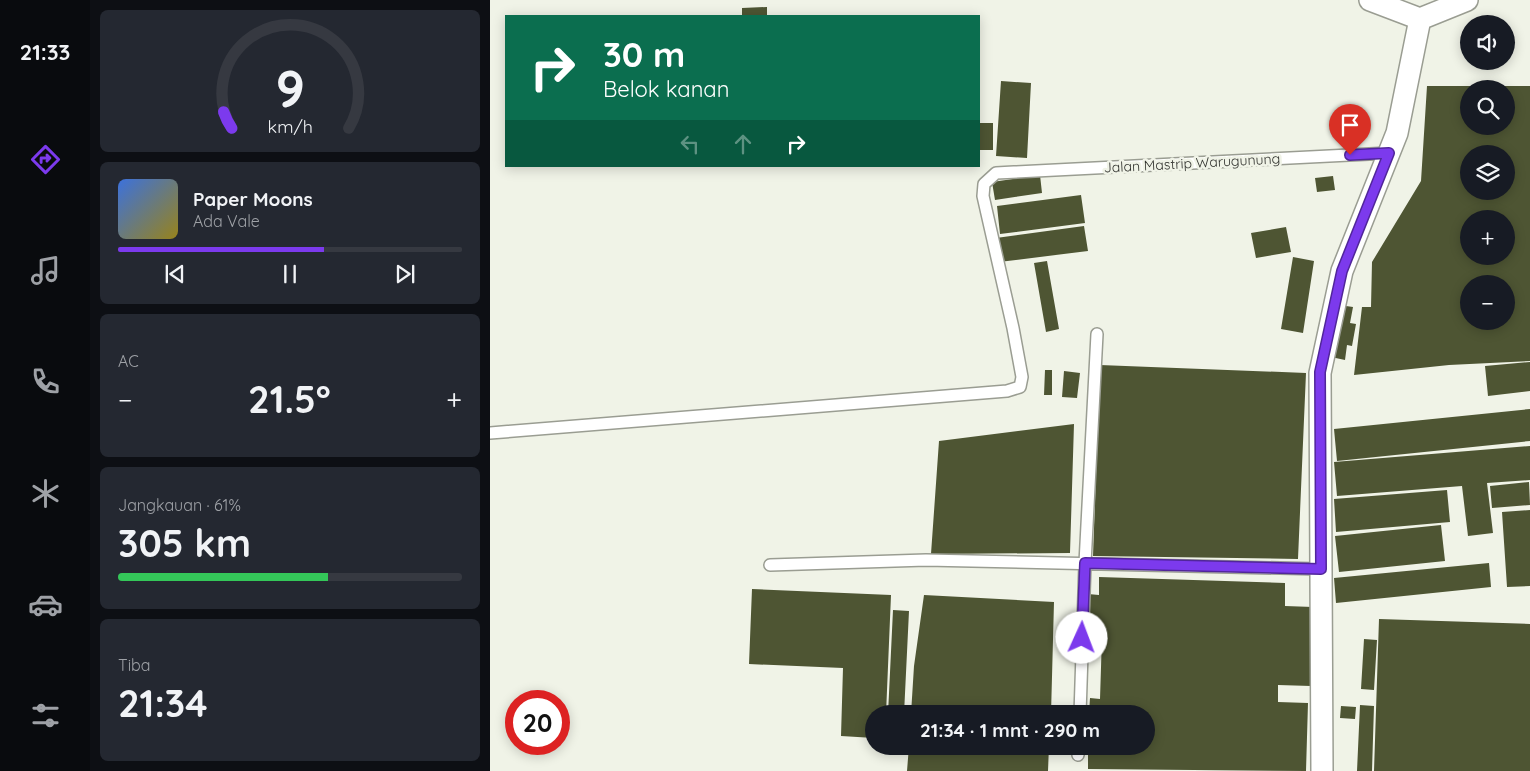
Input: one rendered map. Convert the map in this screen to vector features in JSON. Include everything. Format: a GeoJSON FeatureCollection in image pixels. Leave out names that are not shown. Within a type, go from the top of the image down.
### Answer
{"type":"FeatureCollection","features":[{"type":"Feature","properties":{"kind":"street"},"geometry":{"type":"LineString","coordinates":[[1377,2],[1420,19],[1467,0]]}},
{"type":"Feature","properties":{"kind":"street"},"geometry":{"type":"LineString","coordinates":[[1322,771],[1320,372],[1342,271],[1397,133],[1420,19]]}},
{"type":"Feature","properties":{"kind":"lane","name":"Jalan Mastrip Warugunung"},"geometry":{"type":"LineString","coordinates":[[490,433],[1007,391],[1020,387],[1022,377],[1013,328],[983,196],[984,184],[996,173],[1389,153]]}},
{"type":"Feature","properties":{"kind":"lane"},"geometry":{"type":"LineString","coordinates":[[1080,705],[1085,563],[1098,334]]}},
{"type":"Feature","properties":{"kind":"lane"},"geometry":{"type":"LineString","coordinates":[[770,565],[926,560],[1321,569]]}},
{"type":"Feature","properties":{"kind":"building"},"geometry":{"type":"Polygon","coordinates":[[[767,7],[767,15],[742,15],[742,8],[767,7]]]}},
{"type":"Feature","properties":{"kind":"building"},"geometry":{"type":"Polygon","coordinates":[[[1001,81],[1031,83],[1027,158],[996,156],[1001,81]]]}},
{"type":"Feature","properties":{"kind":"building"},"geometry":{"type":"Polygon","coordinates":[[[1427,86],[1460,86],[1460,135],[1515,135],[1515,86],[1530,86],[1530,361],[1449,365],[1354,375],[1362,307],[1371,307],[1372,262],[1421,181],[1427,86]]]}},
{"type":"Feature","properties":{"kind":"building"},"geometry":{"type":"Polygon","coordinates":[[[980,123],[993,123],[993,150],[980,150],[980,123]]]}},
{"type":"Feature","properties":{"kind":"building"},"geometry":{"type":"Polygon","coordinates":[[[1040,175],[1042,193],[995,200],[992,182],[1040,175]]]}},
{"type":"Feature","properties":{"kind":"building"},"geometry":{"type":"Polygon","coordinates":[[[1333,176],[1335,190],[1317,192],[1315,178],[1333,176]]]}},
{"type":"Feature","properties":{"kind":"building"},"geometry":{"type":"Polygon","coordinates":[[[1081,195],[1085,223],[1000,234],[997,206],[1081,195]]]}},
{"type":"Feature","properties":{"kind":"building"},"geometry":{"type":"Polygon","coordinates":[[[1084,226],[1088,251],[999,262],[996,238],[1084,226]]]}},
{"type":"Feature","properties":{"kind":"building"},"geometry":{"type":"Polygon","coordinates":[[[1286,227],[1291,252],[1256,258],[1251,233],[1286,227]]]}},
{"type":"Feature","properties":{"kind":"building"},"geometry":{"type":"Polygon","coordinates":[[[1293,257],[1314,261],[1303,333],[1281,329],[1293,257]]]}},
{"type":"Feature","properties":{"kind":"building"},"geometry":{"type":"Polygon","coordinates":[[[1047,261],[1059,329],[1046,332],[1034,263],[1047,261]]]}},
{"type":"Feature","properties":{"kind":"building"},"geometry":{"type":"Polygon","coordinates":[[[1339,305],[1353,307],[1350,323],[1356,324],[1352,346],[1347,345],[1345,360],[1331,357],[1339,305]]]}},
{"type":"Feature","properties":{"kind":"building"},"geometry":{"type":"Polygon","coordinates":[[[1530,362],[1530,391],[1488,396],[1485,366],[1530,362]]]}},
{"type":"Feature","properties":{"kind":"building"},"geometry":{"type":"Polygon","coordinates":[[[1100,365],[1306,373],[1298,559],[1093,556],[1100,365]]]}},
{"type":"Feature","properties":{"kind":"building"},"geometry":{"type":"Polygon","coordinates":[[[1045,370],[1052,370],[1052,395],[1044,395],[1045,370]]]}},
{"type":"Feature","properties":{"kind":"building"},"geometry":{"type":"Polygon","coordinates":[[[1064,371],[1080,373],[1077,398],[1062,397],[1064,371]]]}},
{"type":"Feature","properties":{"kind":"building"},"geometry":{"type":"Polygon","coordinates":[[[1530,409],[1530,441],[1337,461],[1334,429],[1530,409]]]}},
{"type":"Feature","properties":{"kind":"building"},"geometry":{"type":"Polygon","coordinates":[[[1074,424],[1070,553],[931,554],[939,441],[1074,424]]]}},
{"type":"Feature","properties":{"kind":"building"},"geometry":{"type":"Polygon","coordinates":[[[1530,446],[1530,480],[1487,483],[1493,533],[1468,536],[1462,486],[1337,496],[1334,462],[1530,446]]]}},
{"type":"Feature","properties":{"kind":"building"},"geometry":{"type":"Polygon","coordinates":[[[1529,482],[1530,505],[1492,508],[1490,486],[1529,482]]]}},
{"type":"Feature","properties":{"kind":"building"},"geometry":{"type":"Polygon","coordinates":[[[1447,490],[1450,522],[1336,532],[1334,499],[1447,490]]]}},
{"type":"Feature","properties":{"kind":"building"},"geometry":{"type":"Polygon","coordinates":[[[1530,510],[1530,586],[1507,587],[1502,512],[1530,510]]]}},
{"type":"Feature","properties":{"kind":"building"},"geometry":{"type":"Polygon","coordinates":[[[1441,525],[1445,561],[1339,572],[1335,536],[1441,525]]]}},
{"type":"Feature","properties":{"kind":"building"},"geometry":{"type":"Polygon","coordinates":[[[1489,563],[1491,587],[1336,603],[1334,578],[1489,563]]]}},
{"type":"Feature","properties":{"kind":"building"},"geometry":{"type":"Polygon","coordinates":[[[1099,577],[1285,583],[1285,606],[1313,607],[1311,686],[1278,685],[1278,702],[1308,703],[1306,771],[1088,769],[1088,755],[1155,755],[1155,705],[1090,705],[1090,698],[1100,699],[1102,636],[1086,636],[1088,594],[1099,595],[1099,577]]]}},
{"type":"Feature","properties":{"kind":"building"},"geometry":{"type":"Polygon","coordinates":[[[752,589],[891,595],[886,705],[865,705],[865,737],[841,736],[843,668],[749,664],[752,589]]]}},
{"type":"Feature","properties":{"kind":"building"},"geometry":{"type":"Polygon","coordinates":[[[924,595],[1054,602],[1051,705],[912,705],[914,666],[924,595]]]}},
{"type":"Feature","properties":{"kind":"building"},"geometry":{"type":"Polygon","coordinates":[[[893,610],[909,611],[904,705],[888,705],[893,610]]]}},
{"type":"Feature","properties":{"kind":"building"},"geometry":{"type":"Polygon","coordinates":[[[1379,619],[1530,624],[1530,771],[1374,771],[1379,619]]]}},
{"type":"Feature","properties":{"kind":"building"},"geometry":{"type":"Polygon","coordinates":[[[1364,639],[1377,640],[1374,690],[1361,689],[1364,639]]]}},
{"type":"Feature","properties":{"kind":"building"},"geometry":{"type":"Polygon","coordinates":[[[1360,705],[1374,706],[1372,771],[1357,771],[1360,705]]]}},
{"type":"Feature","properties":{"kind":"building"},"geometry":{"type":"Polygon","coordinates":[[[1341,706],[1356,707],[1355,719],[1340,718],[1341,706]]]}},
{"type":"Feature","properties":{"kind":"building"},"geometry":{"type":"Polygon","coordinates":[[[908,755],[1049,755],[1048,771],[907,771],[908,755]]]}},
{"type":"Feature","properties":{"kind":"route"},"geometry":{"type":"LineString","coordinates":[[1082,638],[1085,563],[1321,569],[1320,372],[1342,271],[1389,153],[1350,155]]}}]}
